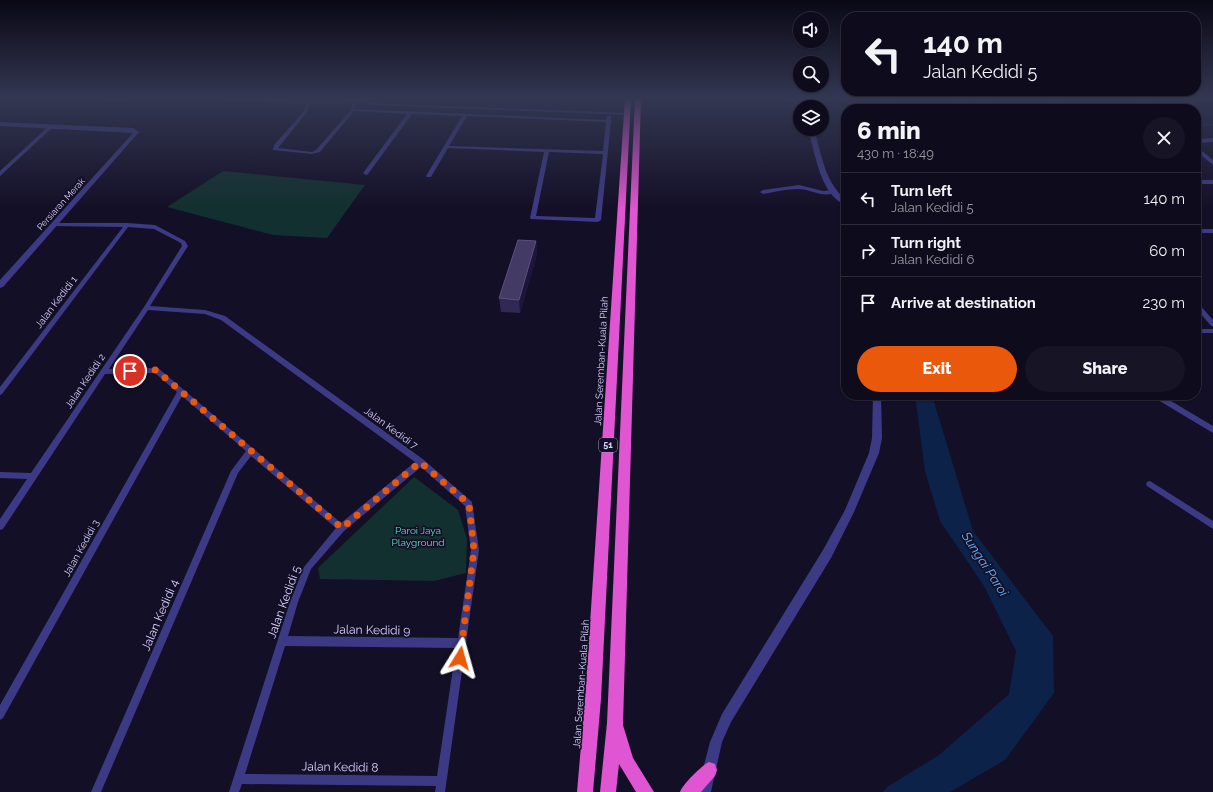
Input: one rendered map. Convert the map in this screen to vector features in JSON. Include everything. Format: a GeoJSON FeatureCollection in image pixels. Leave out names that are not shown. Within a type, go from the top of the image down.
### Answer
{"type":"FeatureCollection","features":[{"type":"Feature","properties":{"kind":"highway","name":"Jalan Seremban-Kuala Pilah"},"geometry":{"type":"LineString","coordinates":[[585,792],[594,683],[625,135]]}},
{"type":"Feature","properties":{"kind":"highway","name":"51"},"geometry":{"type":"LineString","coordinates":[[608,792],[614,723],[637,135]]}},
{"type":"Feature","properties":{"kind":"highway"},"geometry":{"type":"LineString","coordinates":[[614,723],[626,762],[646,792]]}},
{"type":"Feature","properties":{"kind":"highway"},"geometry":{"type":"LineString","coordinates":[[688,792],[693,789],[709,770]]}},
{"type":"Feature","properties":{"kind":"street"},"geometry":{"type":"LineString","coordinates":[[0,174],[42,135]]}},
{"type":"Feature","properties":{"kind":"street","name":"Persiaran Merak"},"geometry":{"type":"LineString","coordinates":[[0,285],[134,135]]}},
{"type":"Feature","properties":{"kind":"street"},"geometry":{"type":"LineString","coordinates":[[285,135],[275,149],[315,153],[331,135]]}},
{"type":"Feature","properties":{"kind":"street"},"geometry":{"type":"LineString","coordinates":[[366,174],[394,135]]}},
{"type":"Feature","properties":{"kind":"street"},"geometry":{"type":"LineString","coordinates":[[429,176],[453,135]]}},
{"type":"Feature","properties":{"kind":"street"},"geometry":{"type":"LineString","coordinates":[[547,151],[533,218],[598,220],[607,135]]}},
{"type":"Feature","properties":{"kind":"street"},"geometry":{"type":"LineString","coordinates":[[813,136],[827,184],[841,199]]}},
{"type":"Feature","properties":{"kind":"street"},"geometry":{"type":"LineString","coordinates":[[1201,141],[1213,140]]}},
{"type":"Feature","properties":{"kind":"street"},"geometry":{"type":"LineString","coordinates":[[446,147],[605,153]]}},
{"type":"Feature","properties":{"kind":"street"},"geometry":{"type":"LineString","coordinates":[[1201,152],[1213,163]]}},
{"type":"Feature","properties":{"kind":"street"},"geometry":{"type":"LineString","coordinates":[[1201,182],[1213,182]]}},
{"type":"Feature","properties":{"kind":"street"},"geometry":{"type":"LineString","coordinates":[[763,192],[799,187],[823,193],[833,192]]}},
{"type":"Feature","properties":{"kind":"street"},"geometry":{"type":"LineString","coordinates":[[54,225],[127,225]]}},
{"type":"Feature","properties":{"kind":"street","name":"Jalan Kedidi 2"},"geometry":{"type":"LineString","coordinates":[[0,526],[146,308],[185,246],[183,242],[155,227],[127,225]]}},
{"type":"Feature","properties":{"kind":"street","name":"Jalan Kedidi 1"},"geometry":{"type":"LineString","coordinates":[[0,392],[127,225]]}},
{"type":"Feature","properties":{"kind":"street"},"geometry":{"type":"LineString","coordinates":[[1201,231],[1213,231]]}},
{"type":"Feature","properties":{"kind":"street","name":"Jalan Kedidi 7"},"geometry":{"type":"LineString","coordinates":[[146,308],[205,312],[223,318],[420,462],[469,504],[474,550],[440,792]]}},
{"type":"Feature","properties":{"kind":"street"},"geometry":{"type":"LineString","coordinates":[[1201,310],[1213,324]]}},
{"type":"Feature","properties":{"kind":"street"},"geometry":{"type":"LineString","coordinates":[[1201,331],[1213,331]]}},
{"type":"Feature","properties":{"kind":"street"},"geometry":{"type":"LineString","coordinates":[[103,372],[156,370],[342,528]]}},
{"type":"Feature","properties":{"kind":"street","name":"Jalan Kedidi 3"},"geometry":{"type":"LineString","coordinates":[[0,715],[181,391]]}},
{"type":"Feature","properties":{"kind":"street"},"geometry":{"type":"LineString","coordinates":[[704,792],[716,742],[726,718],[827,554],[863,481],[874,453],[877,438],[877,400]]}},
{"type":"Feature","properties":{"kind":"street"},"geometry":{"type":"LineString","coordinates":[[1163,400],[1213,430]]}},
{"type":"Feature","properties":{"kind":"street","name":"Jalan Kedidi 4"},"geometry":{"type":"LineString","coordinates":[[96,792],[235,471],[251,450]]}},
{"type":"Feature","properties":{"kind":"street","name":"Jalan Kedidi 5"},"geometry":{"type":"LineString","coordinates":[[234,792],[294,602],[308,567],[342,528],[420,462]]}},
{"type":"Feature","properties":{"kind":"street"},"geometry":{"type":"LineString","coordinates":[[0,475],[33,476]]}},
{"type":"Feature","properties":{"kind":"street"},"geometry":{"type":"LineString","coordinates":[[1150,484],[1213,525]]}},
{"type":"Feature","properties":{"kind":"street","name":"Jalan Kedidi 9"},"geometry":{"type":"LineString","coordinates":[[282,641],[462,643]]}},
{"type":"Feature","properties":{"kind":"street","name":"Jalan Kedidi 8"},"geometry":{"type":"LineString","coordinates":[[238,779],[442,781]]}},
{"type":"Feature","properties":{"kind":"green space"},"geometry":{"type":"Polygon","coordinates":[[[223,171],[365,185],[327,238],[273,235],[167,207],[223,171]]]}},
{"type":"Feature","properties":{"kind":"green space","name":"Paroi Jaya Playground"},"geometry":{"type":"Polygon","coordinates":[[[414,477],[458,510],[467,539],[466,573],[434,581],[320,579],[318,568],[414,477]]]}},
{"type":"Feature","properties":{"kind":"water","name":"Sungai Paroi"},"geometry":{"type":"Polygon","coordinates":[[[916,400],[934,400],[973,531],[1053,636],[1054,693],[1005,760],[950,792],[883,792],[887,787],[939,755],[1009,694],[1016,651],[984,586],[940,521],[925,471],[916,400]]]}},
{"type":"Feature","properties":{"kind":"building"},"geometry":{"type":"Polygon","coordinates":[[[518,240],[536,241],[519,300],[499,298],[518,240]]]}},
{"type":"Feature","properties":{"kind":"route"},"geometry":{"type":"LineString","coordinates":[[130,371],[156,370],[342,528],[420,462],[450,487],[469,504],[474,550],[460,658]]}}]}
